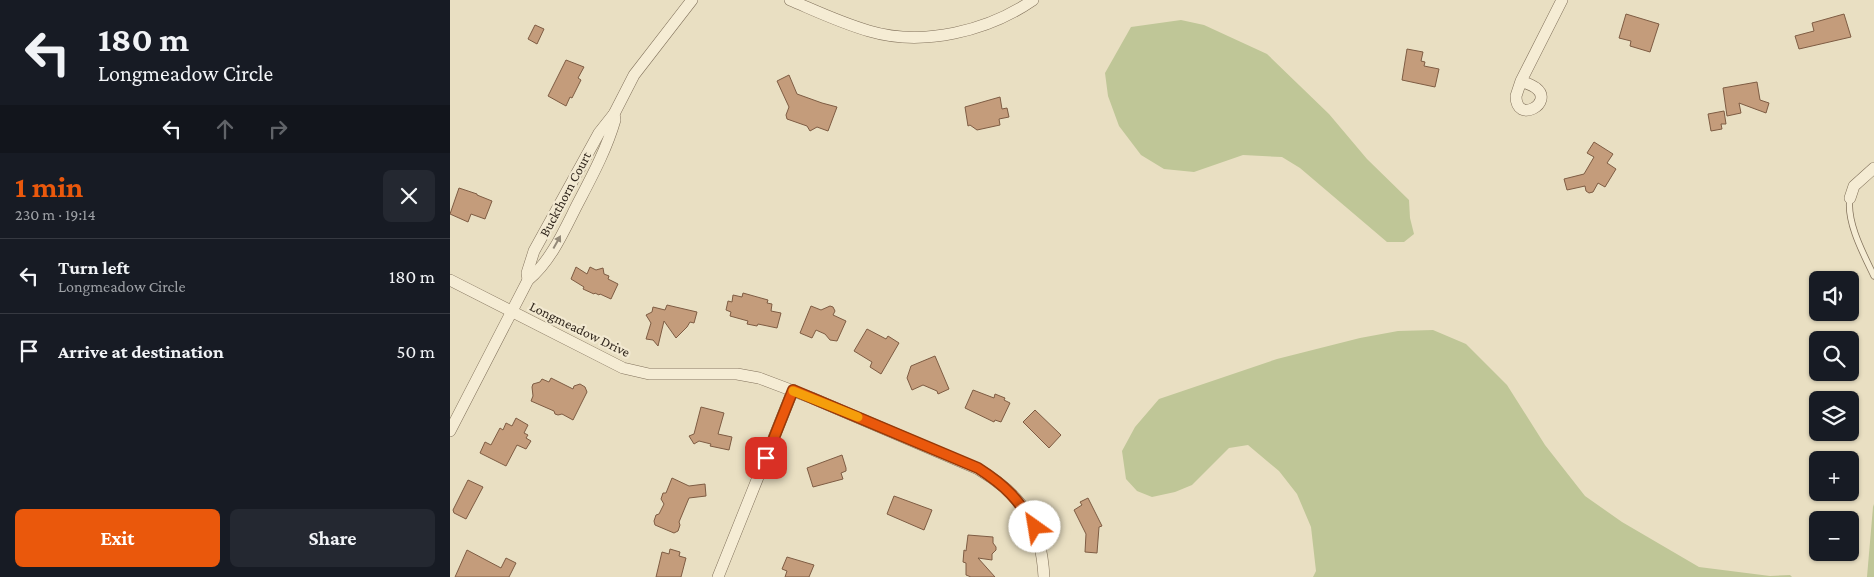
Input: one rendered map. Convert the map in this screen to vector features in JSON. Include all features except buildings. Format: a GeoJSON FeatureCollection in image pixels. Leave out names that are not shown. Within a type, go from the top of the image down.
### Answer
{"type":"FeatureCollection","features":[{"type":"Feature","properties":{"kind":"street","name":"Buckthorn Court"},"geometry":{"type":"LineString","coordinates":[[528,280],[527,273],[534,251],[599,133],[614,114],[634,75],[692,0]]}},
{"type":"Feature","properties":{"kind":"street"},"geometry":{"type":"LineString","coordinates":[[790,0],[869,32],[898,37],[920,37],[963,32],[995,22],[1012,15],[1034,0]]}},
{"type":"Feature","properties":{"kind":"street"},"geometry":{"type":"LineString","coordinates":[[1521,81],[1562,0]]}},
{"type":"Feature","properties":{"kind":"street","name":"Buckthorn Court"},"geometry":{"type":"LineString","coordinates":[[450,431],[528,280],[535,274],[556,245],[603,154],[615,120],[614,114]]}},
{"type":"Feature","properties":{"kind":"street"},"geometry":{"type":"LineString","coordinates":[[1850,198],[1854,186],[1874,168]]}},
{"type":"Feature","properties":{"kind":"street","name":"Longmeadow Drive"},"geometry":{"type":"LineString","coordinates":[[450,280],[621,367],[635,372],[667,375],[737,374],[768,381],[978,468],[999,481],[1028,514],[1035,527],[1043,554],[1044,577]]}},
{"type":"Feature","properties":{"kind":"street"},"geometry":{"type":"LineString","coordinates":[[718,577],[793,390]]}},
{"type":"Feature","properties":{"kind":"lane"},"geometry":{"type":"LineString","coordinates":[[1850,198],[1850,214],[1860,246],[1874,276]]}},
{"type":"Feature","properties":{"kind":"green space"},"geometry":{"type":"Polygon","coordinates":[[[1181,20],[1204,25],[1267,54],[1329,114],[1367,159],[1409,200],[1410,218],[1414,234],[1404,242],[1387,242],[1300,168],[1282,157],[1243,155],[1194,172],[1164,169],[1141,155],[1119,126],[1108,96],[1105,73],[1131,27],[1181,20]]]}},
{"type":"Feature","properties":{"kind":"green space"},"geometry":{"type":"Polygon","coordinates":[[[1433,330],[1466,344],[1507,385],[1545,445],[1585,496],[1622,522],[1699,567],[1770,576],[1790,575],[1792,577],[1313,577],[1316,571],[1311,527],[1297,494],[1279,471],[1248,445],[1229,448],[1192,485],[1175,492],[1152,497],[1137,491],[1126,479],[1122,451],[1135,427],[1159,399],[1277,359],[1360,338],[1398,331],[1433,330]]]}},
{"type":"Feature","properties":{"kind":"green space"},"geometry":{"type":"Polygon","coordinates":[[[1874,504],[1874,577],[1867,577],[1873,507],[1874,504]]]}},
{"type":"Feature","properties":{"kind":"slow traffic"},"geometry":{"type":"LineString","coordinates":[[793,391],[858,417]]}},
{"type":"Feature","properties":{"kind":"route"},"geometry":{"type":"LineString","coordinates":[[766,458],[793,390],[978,468],[999,481],[1012,494],[1028,514],[1035,527]]}}]}
